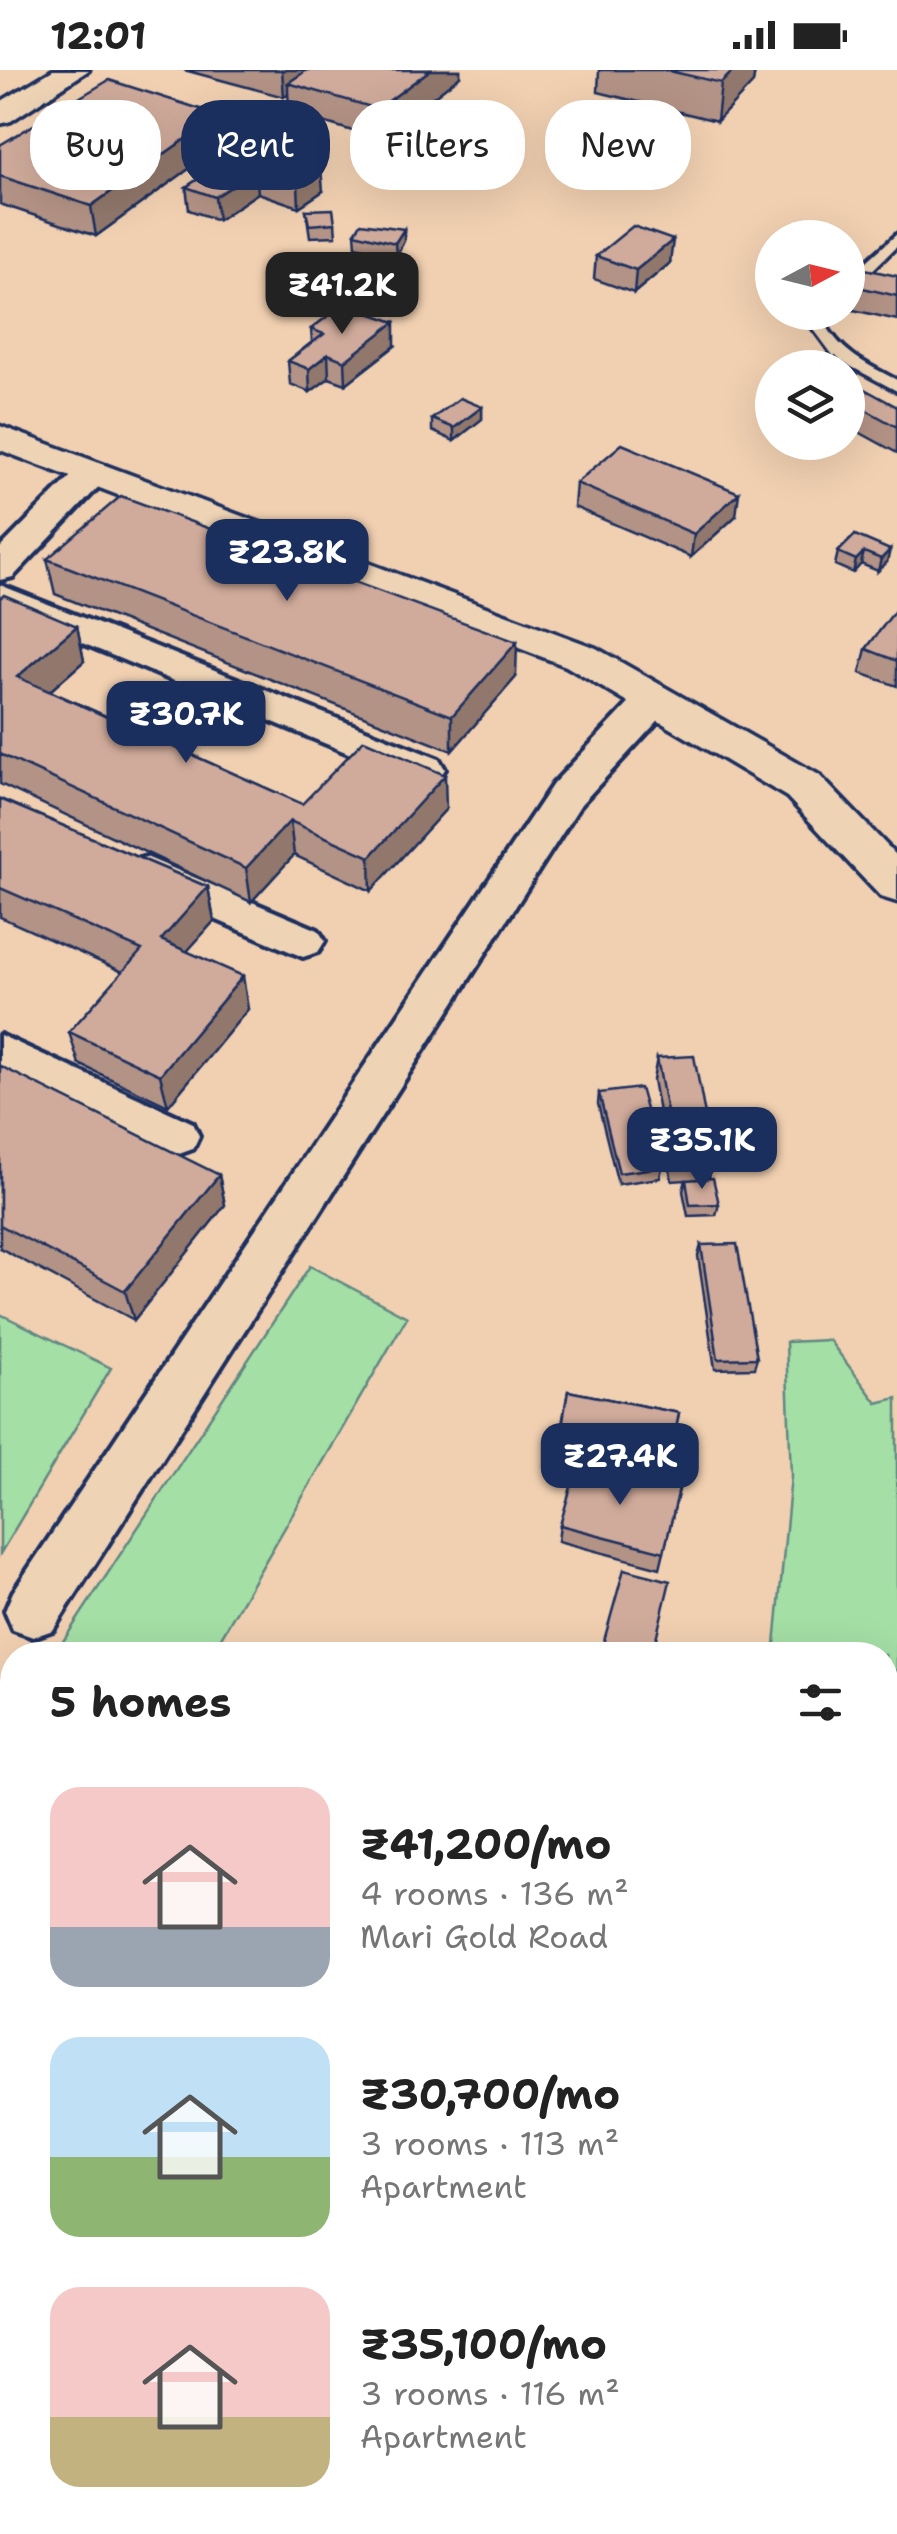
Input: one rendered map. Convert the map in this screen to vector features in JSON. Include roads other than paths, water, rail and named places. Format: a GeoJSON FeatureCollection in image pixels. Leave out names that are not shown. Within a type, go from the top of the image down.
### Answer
{"type":"FeatureCollection","features":[{"type":"Feature","properties":{"kind":"street"},"geometry":{"type":"LineString","coordinates":[[0,115],[74,70]]}},
{"type":"Feature","properties":{"kind":"street"},"geometry":{"type":"LineString","coordinates":[[0,437],[581,657],[803,786],[897,885]]}},
{"type":"Feature","properties":{"kind":"street"},"geometry":{"type":"LineString","coordinates":[[0,570],[93,474]]}},
{"type":"Feature","properties":{"kind":"street"},"geometry":{"type":"LineString","coordinates":[[0,596],[443,777]]}},
{"type":"Feature","properties":{"kind":"street"},"geometry":{"type":"LineString","coordinates":[[34,1610],[567,794],[653,702]]}},
{"type":"Feature","properties":{"kind":"street"},"geometry":{"type":"LineString","coordinates":[[107,854],[303,941]]}},
{"type":"Feature","properties":{"kind":"street"},"geometry":{"type":"LineString","coordinates":[[0,1052],[176,1136]]}},
{"type":"Feature","properties":{"kind":"lane"},"geometry":{"type":"LineString","coordinates":[[865,269],[897,238]]}},
{"type":"Feature","properties":{"kind":"lane"},"geometry":{"type":"LineString","coordinates":[[820,330],[840,357],[897,386]]}}]}
